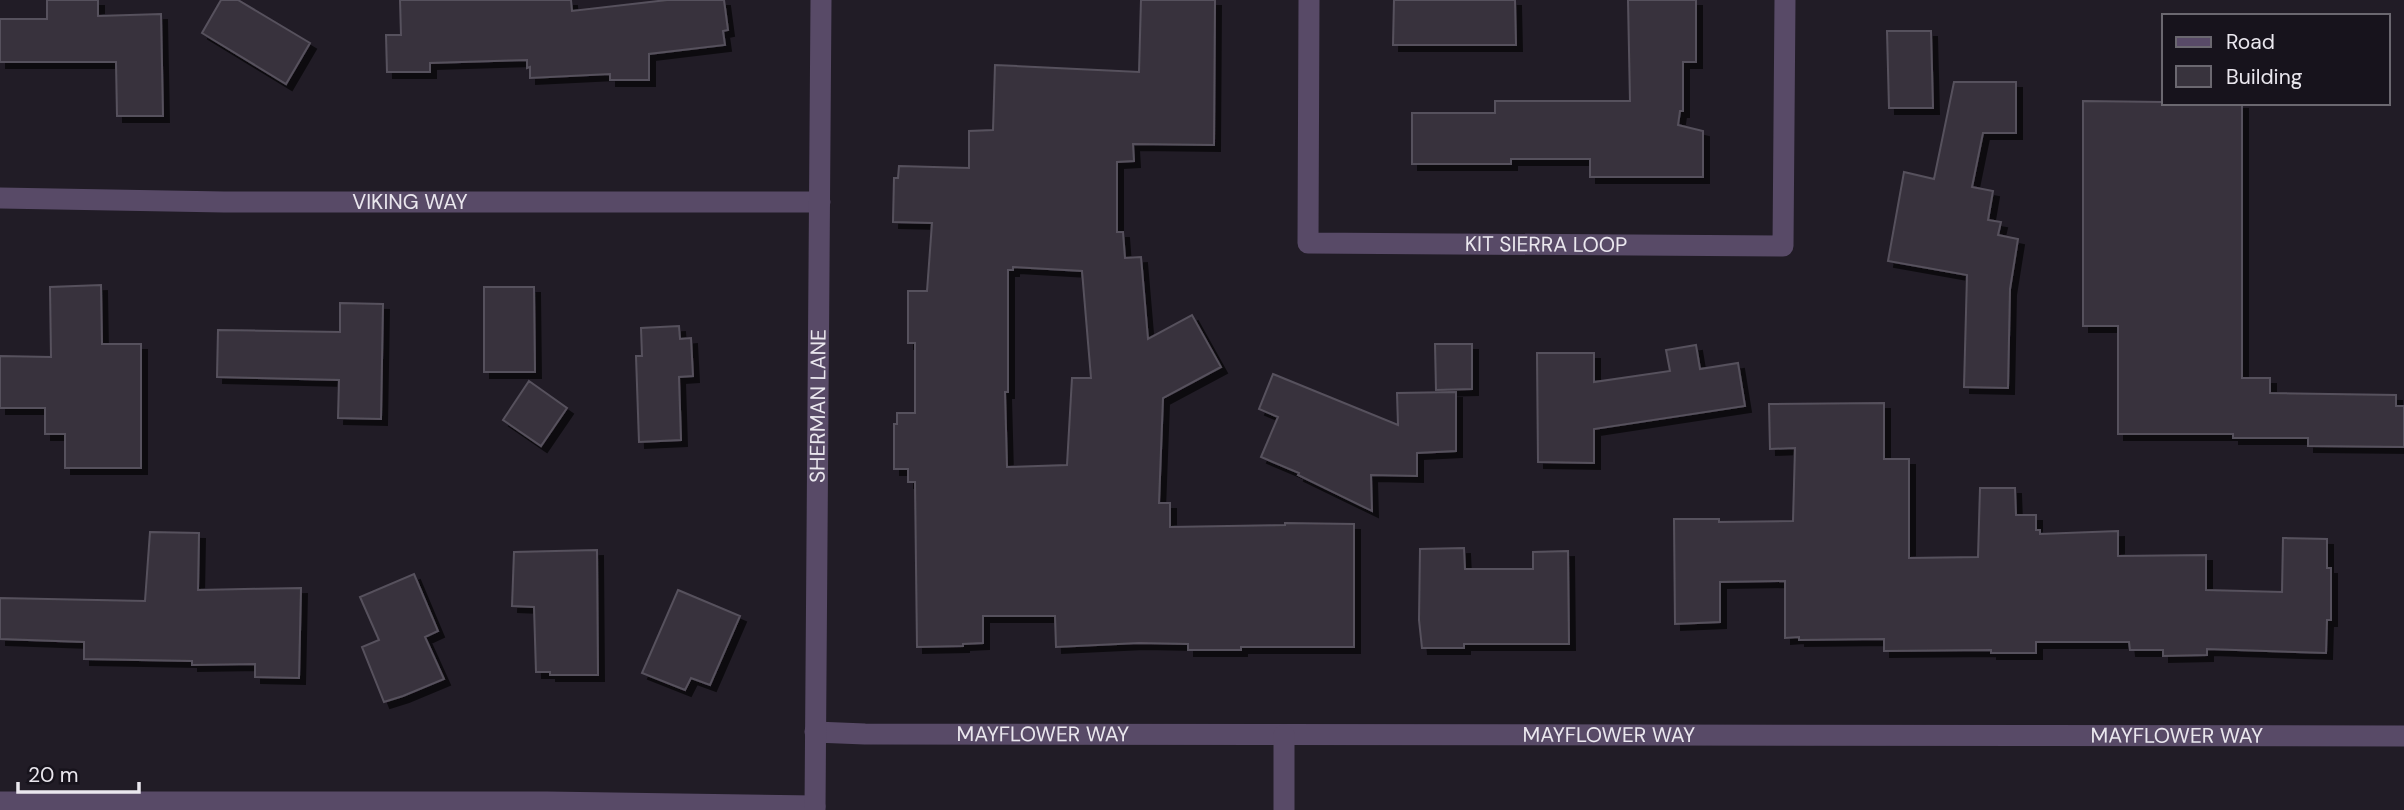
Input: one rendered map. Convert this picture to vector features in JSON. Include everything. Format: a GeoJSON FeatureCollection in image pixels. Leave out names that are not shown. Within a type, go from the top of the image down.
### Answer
{"type":"FeatureCollection","features":[{"type":"Feature","properties":{"kind":"street","name":"SHERMAN LANE"},"geometry":{"type":"LineString","coordinates":[[815,808],[821,0]]}},
{"type":"Feature","properties":{"kind":"street","name":"KIT SIERRA LOOP"},"geometry":{"type":"LineString","coordinates":[[1309,0],[1308,243],[1783,246],[1785,0]]}},
{"type":"Feature","properties":{"kind":"street","name":"VIKING WAY"},"geometry":{"type":"LineString","coordinates":[[0,198],[224,202],[820,202]]}},
{"type":"Feature","properties":{"kind":"street","name":"MAYFLOWER WAY"},"geometry":{"type":"LineString","coordinates":[[815,732],[2404,736]]}},
{"type":"Feature","properties":{"kind":"street"},"geometry":{"type":"LineString","coordinates":[[1283,810],[1284,735]]}},
{"type":"Feature","properties":{"kind":"street"},"geometry":{"type":"LineString","coordinates":[[0,802],[547,802],[815,808]]}},
{"type":"Feature","properties":{"kind":"building"},"geometry":{"type":"Polygon","coordinates":[[[47,0],[98,0],[98,16],[161,14],[163,116],[117,116],[116,62],[0,62],[0,19],[47,19],[47,0]]]}},
{"type":"Feature","properties":{"kind":"building"},"geometry":{"type":"Polygon","coordinates":[[[221,0],[238,0],[310,43],[286,84],[202,33],[221,0]]]}},
{"type":"Feature","properties":{"kind":"building"},"geometry":{"type":"Polygon","coordinates":[[[400,0],[571,0],[572,11],[667,0],[724,0],[728,30],[723,31],[725,45],[649,54],[649,80],[610,80],[610,74],[530,78],[527,60],[430,63],[430,72],[387,72],[386,35],[401,35],[400,0]]]}},
{"type":"Feature","properties":{"kind":"building"},"geometry":{"type":"Polygon","coordinates":[[[1141,0],[1215,0],[1214,145],[1133,144],[1134,161],[1117,162],[1117,232],[1123,232],[1125,258],[1141,257],[1148,339],[1192,315],[1221,367],[1163,398],[1159,503],[1170,503],[1170,527],[1285,523],[1354,524],[1354,647],[1188,650],[1188,644],[1139,643],[1056,647],[1055,616],[983,616],[983,643],[917,647],[915,482],[908,482],[908,469],[894,469],[894,424],[897,424],[897,413],[915,413],[915,343],[908,343],[908,291],[927,291],[932,223],[893,222],[894,178],[898,178],[899,166],[969,168],[969,131],[993,130],[995,65],[1139,72],[1141,0]],[[1013,267],[1013,270],[1008,270],[1008,392],[1005,392],[1007,467],[1067,465],[1072,378],[1091,378],[1082,271],[1013,267]]]}},
{"type":"Feature","properties":{"kind":"building"},"geometry":{"type":"Polygon","coordinates":[[[1394,0],[1515,0],[1516,45],[1393,45],[1394,0]]]}},
{"type":"Feature","properties":{"kind":"building"},"geometry":{"type":"Polygon","coordinates":[[[1628,0],[1696,0],[1696,62],[1683,62],[1683,111],[1680,111],[1678,125],[1703,131],[1703,177],[1590,177],[1590,159],[1511,159],[1511,164],[1412,164],[1412,113],[1495,113],[1495,101],[1630,101],[1628,0]]]}},
{"type":"Feature","properties":{"kind":"building"},"geometry":{"type":"Polygon","coordinates":[[[1887,31],[1931,31],[1933,108],[1889,108],[1887,31]]]}},
{"type":"Feature","properties":{"kind":"building"},"geometry":{"type":"Polygon","coordinates":[[[1954,82],[2016,82],[2016,133],[1983,133],[1972,187],[1993,191],[1988,220],[2001,222],[1998,235],[2018,239],[2010,289],[2008,388],[1964,387],[1967,275],[1888,261],[1904,172],[1934,179],[1954,82]]]}},
{"type":"Feature","properties":{"kind":"building"},"geometry":{"type":"Polygon","coordinates":[[[2083,101],[2242,105],[2242,378],[2270,378],[2270,393],[2396,395],[2396,406],[2404,406],[2404,447],[2308,446],[2308,438],[2233,438],[2233,434],[2118,434],[2118,326],[2083,326],[2083,101]]]}},
{"type":"Feature","properties":{"kind":"building"},"geometry":{"type":"Polygon","coordinates":[[[101,285],[102,344],[141,344],[141,468],[65,468],[65,434],[45,434],[45,408],[0,408],[0,356],[51,357],[50,287],[101,285]]]}},
{"type":"Feature","properties":{"kind":"building"},"geometry":{"type":"Polygon","coordinates":[[[484,287],[534,287],[535,372],[484,372],[484,287]]]}},
{"type":"Feature","properties":{"kind":"building"},"geometry":{"type":"Polygon","coordinates":[[[340,303],[383,304],[381,419],[338,418],[339,380],[217,377],[218,330],[340,332],[340,303]]]}},
{"type":"Feature","properties":{"kind":"building"},"geometry":{"type":"Polygon","coordinates":[[[679,326],[680,339],[691,338],[693,376],[679,377],[681,440],[639,442],[636,356],[642,356],[641,328],[679,326]]]}},
{"type":"Feature","properties":{"kind":"building"},"geometry":{"type":"Polygon","coordinates":[[[1435,344],[1472,344],[1472,389],[1436,390],[1435,344]]]}},
{"type":"Feature","properties":{"kind":"building"},"geometry":{"type":"Polygon","coordinates":[[[1696,345],[1700,369],[1738,363],[1745,406],[1594,429],[1594,463],[1538,462],[1537,353],[1594,353],[1594,382],[1670,371],[1666,350],[1696,345]]]}},
{"type":"Feature","properties":{"kind":"building"},"geometry":{"type":"Polygon","coordinates":[[[1273,374],[1398,425],[1397,393],[1456,392],[1456,451],[1417,453],[1417,476],[1371,475],[1372,511],[1298,475],[1299,473],[1261,457],[1278,417],[1259,409],[1273,374]]]}},
{"type":"Feature","properties":{"kind":"building"},"geometry":{"type":"Polygon","coordinates":[[[529,381],[567,408],[541,446],[503,420],[529,381]]]}},
{"type":"Feature","properties":{"kind":"building"},"geometry":{"type":"Polygon","coordinates":[[[1884,403],[1884,459],[1909,459],[1909,558],[1978,557],[1980,488],[2015,488],[2016,515],[2036,515],[2036,530],[2040,530],[2040,534],[2118,531],[2118,556],[2206,555],[2206,590],[2282,592],[2283,538],[2327,539],[2327,568],[2331,568],[2331,620],[2327,620],[2326,653],[2207,649],[2207,655],[2163,656],[2163,650],[2130,650],[2129,642],[2036,642],[2036,653],[1991,653],[1991,650],[1884,651],[1884,639],[1799,640],[1799,637],[1785,638],[1785,581],[1720,582],[1720,622],[1675,624],[1674,519],[1719,519],[1719,522],[1793,521],[1795,448],[1770,449],[1769,404],[1884,403]]]}},
{"type":"Feature","properties":{"kind":"building"},"geometry":{"type":"Polygon","coordinates":[[[150,532],[199,533],[198,590],[301,588],[299,678],[255,677],[255,664],[192,665],[192,661],[84,659],[84,642],[0,639],[0,598],[145,601],[150,532]]]}},
{"type":"Feature","properties":{"kind":"building"},"geometry":{"type":"Polygon","coordinates":[[[1464,548],[1465,569],[1533,569],[1533,552],[1568,551],[1569,644],[1464,644],[1464,648],[1422,648],[1419,620],[1420,549],[1464,548]]]}},
{"type":"Feature","properties":{"kind":"building"},"geometry":{"type":"Polygon","coordinates":[[[597,550],[598,675],[550,675],[550,672],[536,672],[534,607],[512,606],[514,552],[597,550]]]}},
{"type":"Feature","properties":{"kind":"building"},"geometry":{"type":"Polygon","coordinates":[[[414,574],[438,631],[425,637],[444,679],[384,702],[362,647],[379,640],[360,597],[414,574]]]}},
{"type":"Feature","properties":{"kind":"building"},"geometry":{"type":"Polygon","coordinates":[[[678,590],[740,616],[710,685],[691,678],[685,690],[642,673],[678,590]]]}}]}
